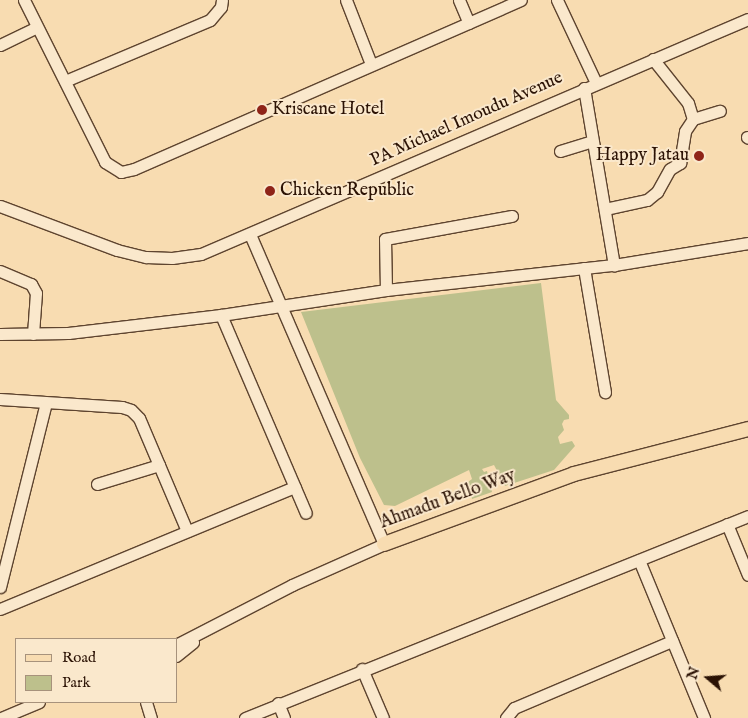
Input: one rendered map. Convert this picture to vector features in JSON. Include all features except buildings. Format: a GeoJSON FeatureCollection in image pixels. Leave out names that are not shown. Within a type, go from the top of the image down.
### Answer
{"type":"FeatureCollection","features":[{"type":"Feature","properties":{"kind":"main road","name":"Ahmadu Bello Way"},"geometry":{"type":"LineString","coordinates":[[384,544],[574,474],[748,429]]}},
{"type":"Feature","properties":{"kind":"street"},"geometry":{"type":"LineString","coordinates":[[24,0],[105,162],[121,172],[134,169],[521,0]]}},
{"type":"Feature","properties":{"kind":"street"},"geometry":{"type":"LineString","coordinates":[[65,80],[210,20],[220,7],[222,0]]}},
{"type":"Feature","properties":{"kind":"street"},"geometry":{"type":"LineString","coordinates":[[346,0],[372,64]]}},
{"type":"Feature","properties":{"kind":"street"},"geometry":{"type":"LineString","coordinates":[[459,0],[469,23]]}},
{"type":"Feature","properties":{"kind":"street"},"geometry":{"type":"LineString","coordinates":[[557,0],[596,83]]}},
{"type":"Feature","properties":{"kind":"street","name":"PA Michael Imoudu Avenue"},"geometry":{"type":"LineString","coordinates":[[0,206],[117,250],[146,258],[172,258],[201,254],[250,235],[584,88],[748,19]]}},
{"type":"Feature","properties":{"kind":"street"},"geometry":{"type":"LineString","coordinates":[[0,45],[37,27]]}},
{"type":"Feature","properties":{"kind":"street"},"geometry":{"type":"LineString","coordinates":[[653,59],[688,103],[693,119]]}},
{"type":"Feature","properties":{"kind":"street"},"geometry":{"type":"LineString","coordinates":[[584,88],[614,265]]}},
{"type":"Feature","properties":{"kind":"street"},"geometry":{"type":"LineString","coordinates":[[605,210],[647,200],[657,192],[670,169],[680,164],[685,131],[693,119],[720,111]]}},
{"type":"Feature","properties":{"kind":"street"},"geometry":{"type":"LineString","coordinates":[[560,151],[593,142]]}},
{"type":"Feature","properties":{"kind":"street"},"geometry":{"type":"LineString","coordinates":[[386,290],[385,239],[512,216]]}},
{"type":"Feature","properties":{"kind":"street"},"geometry":{"type":"LineString","coordinates":[[250,235],[384,544]]}},
{"type":"Feature","properties":{"kind":"street"},"geometry":{"type":"LineString","coordinates":[[0,334],[68,333],[221,315],[279,304],[386,290],[614,265],[748,243]]}},
{"type":"Feature","properties":{"kind":"street"},"geometry":{"type":"LineString","coordinates":[[584,268],[605,392]]}},
{"type":"Feature","properties":{"kind":"street"},"geometry":{"type":"LineString","coordinates":[[0,271],[31,284],[36,293],[33,334]]}},
{"type":"Feature","properties":{"kind":"street"},"geometry":{"type":"LineString","coordinates":[[221,315],[306,513]]}},
{"type":"Feature","properties":{"kind":"street"},"geometry":{"type":"LineString","coordinates":[[0,399],[122,406],[131,410],[139,418],[187,531]]}},
{"type":"Feature","properties":{"kind":"street"},"geometry":{"type":"LineString","coordinates":[[0,587],[46,403]]}},
{"type":"Feature","properties":{"kind":"street"},"geometry":{"type":"LineString","coordinates":[[97,484],[159,465]]}},
{"type":"Feature","properties":{"kind":"street"},"geometry":{"type":"LineString","coordinates":[[0,609],[295,487]]}},
{"type":"Feature","properties":{"kind":"street"},"geometry":{"type":"LineString","coordinates":[[244,718],[362,669],[748,516]]}},
{"type":"Feature","properties":{"kind":"street"},"geometry":{"type":"LineString","coordinates":[[727,524],[748,575]]}},
{"type":"Feature","properties":{"kind":"street","name":"Ahmadu Bello Way"},"geometry":{"type":"LineString","coordinates":[[178,644],[200,635],[292,585],[384,544]]}},
{"type":"Feature","properties":{"kind":"street"},"geometry":{"type":"LineString","coordinates":[[638,560],[704,718]]}},
{"type":"Feature","properties":{"kind":"street"},"geometry":{"type":"LineString","coordinates":[[178,654],[200,635]]}},
{"type":"Feature","properties":{"kind":"street"},"geometry":{"type":"LineString","coordinates":[[506,718],[514,708],[672,641]]}},
{"type":"Feature","properties":{"kind":"street"},"geometry":{"type":"LineString","coordinates":[[362,669],[383,718]]}},
{"type":"Feature","properties":{"kind":"street"},"geometry":{"type":"LineString","coordinates":[[1,718],[37,703]]}},
{"type":"Feature","properties":{"kind":"street"},"geometry":{"type":"LineString","coordinates":[[146,703],[151,718]]}},
{"type":"Feature","properties":{"kind":"street"},"geometry":{"type":"LineString","coordinates":[[278,703],[284,718]]}},
{"type":"Feature","properties":{"kind":"green space"},"geometry":{"type":"Polygon","coordinates":[[[541,283],[556,400],[569,415],[569,419],[564,420],[562,424],[564,430],[558,437],[560,444],[572,441],[575,446],[554,470],[505,486],[494,465],[482,469],[484,472],[487,471],[492,492],[472,499],[468,482],[472,479],[469,470],[395,506],[384,505],[360,458],[301,312],[541,283]]]}},
{"type":"Feature","properties":{"kind":"place","name":"Kriscane Hotel"},"geometry":{"type":"Point","coordinates":[262,110]}},
{"type":"Feature","properties":{"kind":"place","name":"Happy Jatau"},"geometry":{"type":"Point","coordinates":[699,156]}},
{"type":"Feature","properties":{"kind":"place","name":"Chicken Republic"},"geometry":{"type":"Point","coordinates":[270,191]}}]}
